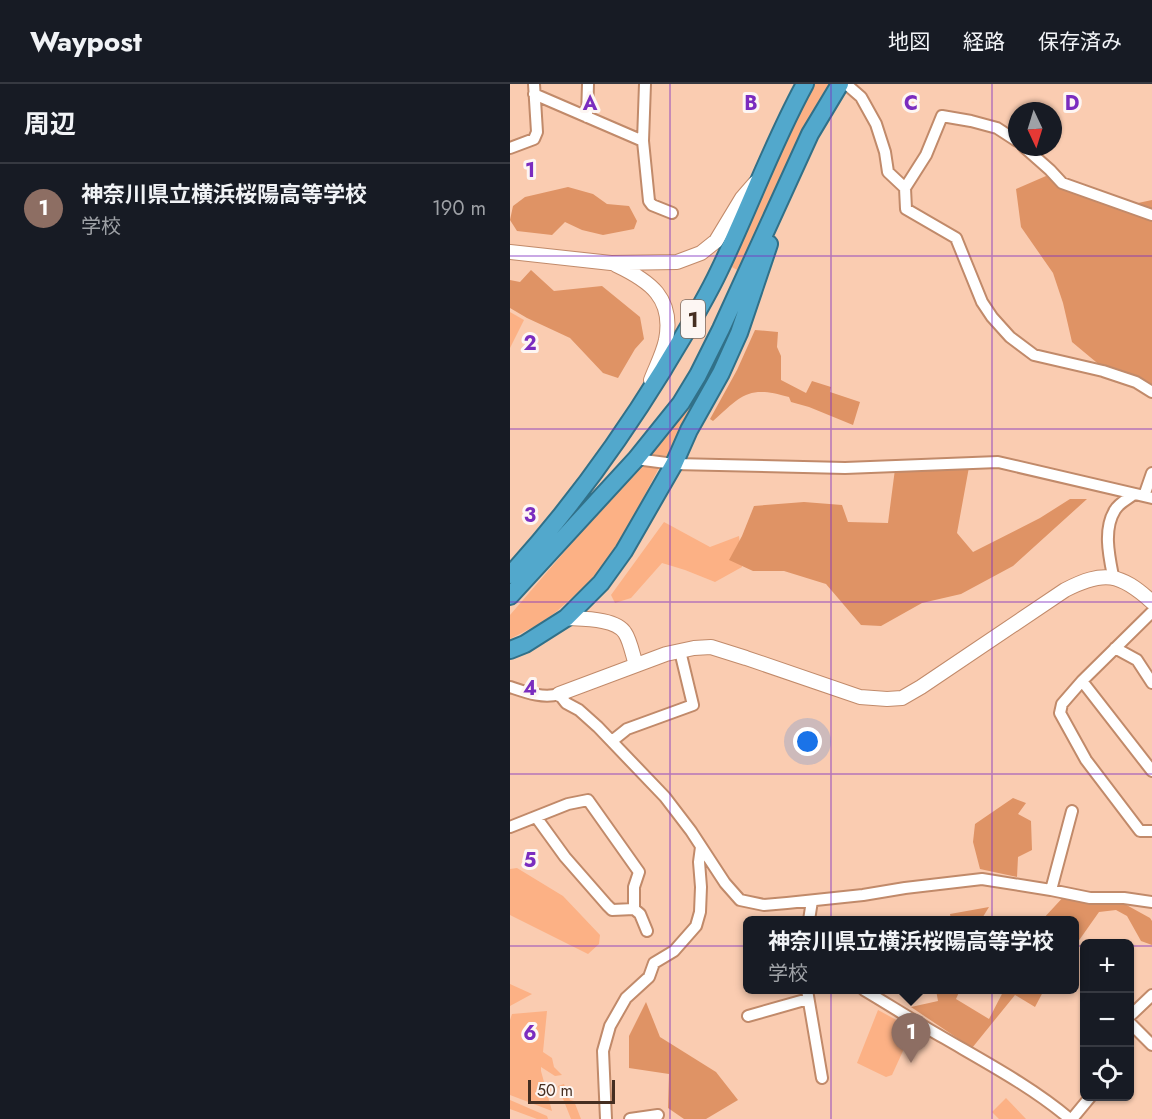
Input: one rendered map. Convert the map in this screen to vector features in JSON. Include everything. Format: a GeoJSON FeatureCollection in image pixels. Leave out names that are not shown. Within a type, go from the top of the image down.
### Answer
{"type":"FeatureCollection","features":[{"type":"Feature","properties":{"kind":"highway","name":"1"},"geometry":{"type":"LineString","coordinates":[[510,573],[547,534],[591,478],[645,399],[713,283],[733,243],[791,108],[805,84]]}},
{"type":"Feature","properties":{"kind":"highway","name":"1"},"geometry":{"type":"LineString","coordinates":[[510,596],[636,459],[672,416],[698,375],[810,134],[840,84]]}},
{"type":"Feature","properties":{"kind":"highway","name":"1"},"geometry":{"type":"LineString","coordinates":[[510,650],[525,644],[566,618],[602,583],[624,551],[674,464],[739,333],[791,175]]}},
{"type":"Feature","properties":{"kind":"street"},"geometry":{"type":"LineString","coordinates":[[587,117],[588,84]]}},
{"type":"Feature","properties":{"kind":"street"},"geometry":{"type":"LineString","coordinates":[[645,84],[643,141],[649,201],[652,205],[672,213]]}},
{"type":"Feature","properties":{"kind":"street"},"geometry":{"type":"LineString","coordinates":[[846,84],[861,97],[876,124],[885,152],[888,172],[905,188]]}},
{"type":"Feature","properties":{"kind":"street"},"geometry":{"type":"LineString","coordinates":[[534,89],[587,117],[643,141]]}},
{"type":"Feature","properties":{"kind":"street"},"geometry":{"type":"LineString","coordinates":[[510,148],[534,139],[537,132],[534,89]]}},
{"type":"Feature","properties":{"kind":"street"},"geometry":{"type":"LineString","coordinates":[[1008,135],[997,128],[942,116],[926,155],[905,188],[906,209],[956,238],[982,302],[1010,337],[1034,355],[1103,370],[1136,382],[1152,392]]}},
{"type":"Feature","properties":{"kind":"street"},"geometry":{"type":"LineString","coordinates":[[1034,156],[1062,183],[1152,215]]}},
{"type":"Feature","properties":{"kind":"street"},"geometry":{"type":"LineString","coordinates":[[510,252],[605,262],[677,262],[701,253],[716,241],[742,198],[761,177]]}},
{"type":"Feature","properties":{"kind":"street"},"geometry":{"type":"LineString","coordinates":[[605,262],[632,273],[653,287],[666,311],[668,326],[666,341],[645,399]]}},
{"type":"Feature","properties":{"kind":"street"},"geometry":{"type":"LineString","coordinates":[[636,459],[674,464],[845,468],[998,462],[1144,496]]}},
{"type":"Feature","properties":{"kind":"street"},"geometry":{"type":"LineString","coordinates":[[1113,576],[1108,536],[1111,519],[1116,508],[1144,496],[1152,473]]}},
{"type":"Feature","properties":{"kind":"street"},"geometry":{"type":"LineString","coordinates":[[510,687],[551,696],[666,654],[694,648],[711,648],[860,697],[902,698],[1083,580],[1113,576],[1143,593],[1152,602]]}},
{"type":"Feature","properties":{"kind":"street"},"geometry":{"type":"LineString","coordinates":[[1152,612],[1082,681],[1062,704],[1060,713],[1086,760],[1140,831],[1152,831]]}},
{"type":"Feature","properties":{"kind":"street"},"geometry":{"type":"LineString","coordinates":[[566,618],[609,622],[619,626],[626,633],[636,665]]}},
{"type":"Feature","properties":{"kind":"street"},"geometry":{"type":"LineString","coordinates":[[1115,648],[1137,660],[1152,683]]}},
{"type":"Feature","properties":{"kind":"street"},"geometry":{"type":"LineString","coordinates":[[612,741],[627,729],[693,705],[680,651]]}},
{"type":"Feature","properties":{"kind":"street"},"geometry":{"type":"LineString","coordinates":[[1082,681],[1152,771]]}},
{"type":"Feature","properties":{"kind":"street"},"geometry":{"type":"LineString","coordinates":[[559,694],[566,703],[579,710],[598,727],[665,798],[691,831],[724,883],[740,900],[764,905],[812,901],[982,879],[1090,898],[1124,898],[1151,903]]}},
{"type":"Feature","properties":{"kind":"street"},"geometry":{"type":"LineString","coordinates":[[510,827],[568,804],[588,800],[639,872],[634,887],[634,909]]}},
{"type":"Feature","properties":{"kind":"street"},"geometry":{"type":"LineString","coordinates":[[1052,890],[1072,810]]}},
{"type":"Feature","properties":{"kind":"street"},"geometry":{"type":"LineString","coordinates":[[536,817],[565,857],[612,910],[634,909],[640,914],[647,931]]}},
{"type":"Feature","properties":{"kind":"street"},"geometry":{"type":"LineString","coordinates":[[606,1119],[603,1051],[610,1026],[626,998],[649,977],[654,963],[674,951],[696,926],[700,912],[701,847]]}},
{"type":"Feature","properties":{"kind":"street"},"geometry":{"type":"LineString","coordinates":[[810,916],[812,901]]}},
{"type":"Feature","properties":{"kind":"street"},"geometry":{"type":"LineString","coordinates":[[748,1016],[808,994],[822,1078]]}},
{"type":"Feature","properties":{"kind":"street"},"geometry":{"type":"LineString","coordinates":[[871,994],[985,1061],[1071,1119],[1087,1101]]}},
{"type":"Feature","properties":{"kind":"street"},"geometry":{"type":"LineString","coordinates":[[1134,1012],[1152,995]]}},
{"type":"Feature","properties":{"kind":"street"},"geometry":{"type":"LineString","coordinates":[[1134,1027],[1152,1045]]}},
{"type":"Feature","properties":{"kind":"street"},"geometry":{"type":"LineString","coordinates":[[630,1119],[658,1115]]}},
{"type":"Feature","properties":{"kind":"shaded area"},"geometry":{"type":"Polygon","coordinates":[[[811,84],[831,84],[739,271],[730,266],[734,255],[811,84]]]}},
{"type":"Feature","properties":{"kind":"shaded area"},"geometry":{"type":"Polygon","coordinates":[[[1046,176],[1085,186],[1124,206],[1152,200],[1151,391],[1108,372],[1072,342],[1053,273],[1021,227],[1016,189],[1046,176]]]}},
{"type":"Feature","properties":{"kind":"shaded area"},"geometry":{"type":"Polygon","coordinates":[[[568,187],[593,194],[607,204],[629,206],[637,221],[634,229],[603,235],[582,230],[565,222],[552,235],[517,231],[510,220],[513,206],[525,197],[568,187]]]}},
{"type":"Feature","properties":{"kind":"shaded area"},"geometry":{"type":"Polygon","coordinates":[[[531,270],[554,291],[602,286],[640,317],[644,339],[635,349],[618,378],[603,373],[570,338],[510,308],[510,280],[520,282],[531,270]]]}},
{"type":"Feature","properties":{"kind":"shaded area"},"geometry":{"type":"Polygon","coordinates":[[[510,312],[524,320],[510,348],[510,312]]]}},
{"type":"Feature","properties":{"kind":"shaded area"},"geometry":{"type":"Polygon","coordinates":[[[755,330],[778,332],[777,347],[781,356],[781,380],[806,393],[812,381],[831,387],[830,392],[860,402],[853,425],[791,402],[789,397],[764,392],[746,395],[713,421],[710,419],[737,370],[755,330]]]}},
{"type":"Feature","properties":{"kind":"shaded area"},"geometry":{"type":"Polygon","coordinates":[[[708,370],[713,372],[668,456],[651,454],[650,451],[708,370]]]}},
{"type":"Feature","properties":{"kind":"shaded area"},"geometry":{"type":"Polygon","coordinates":[[[641,463],[661,464],[607,562],[556,612],[510,639],[510,615],[641,463]]]}},
{"type":"Feature","properties":{"kind":"shaded area"},"geometry":{"type":"Polygon","coordinates":[[[969,467],[957,533],[973,552],[1040,518],[1070,499],[1087,499],[1013,566],[961,594],[922,603],[881,626],[861,625],[826,584],[784,571],[753,571],[729,560],[754,506],[804,502],[842,505],[848,522],[888,523],[895,469],[969,467]]]}},
{"type":"Feature","properties":{"kind":"shaded area"},"geometry":{"type":"Polygon","coordinates":[[[664,522],[710,547],[739,536],[742,567],[715,582],[662,563],[631,598],[615,603],[611,595],[664,522]]]}},
{"type":"Feature","properties":{"kind":"shaded area"},"geometry":{"type":"Polygon","coordinates":[[[1013,798],[1026,803],[1018,814],[1031,821],[1032,850],[1018,857],[1017,877],[980,869],[973,842],[975,824],[1013,798]]]}},
{"type":"Feature","properties":{"kind":"shaded area"},"geometry":{"type":"Polygon","coordinates":[[[517,868],[563,896],[600,935],[599,944],[588,954],[510,915],[510,869],[517,868]]]}},
{"type":"Feature","properties":{"kind":"shaded area"},"geometry":{"type":"Polygon","coordinates":[[[1067,893],[1121,902],[1150,918],[1152,945],[1141,941],[1127,916],[1116,910],[1099,912],[1079,940],[1079,916],[1046,916],[1067,893]]]}},
{"type":"Feature","properties":{"kind":"shaded area"},"geometry":{"type":"Polygon","coordinates":[[[989,907],[983,916],[950,916],[950,914],[989,907]]]}},
{"type":"Feature","properties":{"kind":"shaded area"},"geometry":{"type":"Polygon","coordinates":[[[510,984],[532,994],[510,1006],[510,984]]]}},
{"type":"Feature","properties":{"kind":"shaded area"},"geometry":{"type":"Polygon","coordinates":[[[937,994],[958,994],[956,999],[989,1019],[1002,994],[1042,994],[1035,1007],[1015,995],[972,1048],[911,1007],[938,1001],[937,994]]]}},
{"type":"Feature","properties":{"kind":"shaded area"},"geometry":{"type":"Polygon","coordinates":[[[646,1002],[660,1037],[716,1072],[738,1100],[706,1119],[684,1119],[668,1108],[669,1074],[629,1068],[629,1036],[646,1002]]]}},
{"type":"Feature","properties":{"kind":"shaded area"},"geometry":{"type":"Polygon","coordinates":[[[878,1010],[913,1029],[892,1075],[886,1077],[857,1063],[878,1010]]]}},
{"type":"Feature","properties":{"kind":"shaded area"},"geometry":{"type":"Polygon","coordinates":[[[547,1011],[543,1052],[552,1058],[554,1067],[562,1075],[555,1076],[541,1067],[552,1111],[510,1095],[510,1020],[512,1014],[547,1011]]]}},
{"type":"Feature","properties":{"kind":"shaded area"},"geometry":{"type":"Polygon","coordinates":[[[564,1084],[581,1119],[571,1119],[558,1086],[564,1084]]]}},
{"type":"Feature","properties":{"kind":"shaded area"},"geometry":{"type":"Polygon","coordinates":[[[1006,1098],[1026,1119],[999,1119],[992,1112],[1006,1098]]]}},
{"type":"Feature","properties":{"kind":"shaded area"},"geometry":{"type":"Polygon","coordinates":[[[510,1100],[547,1116],[548,1119],[537,1119],[510,1109],[510,1100]]]}},
{"type":"Feature","properties":{"kind":"place","name":"神奈川県立横浜桜陽高等学校"},"geometry":{"type":"Point","coordinates":[911,1063]}}]}
